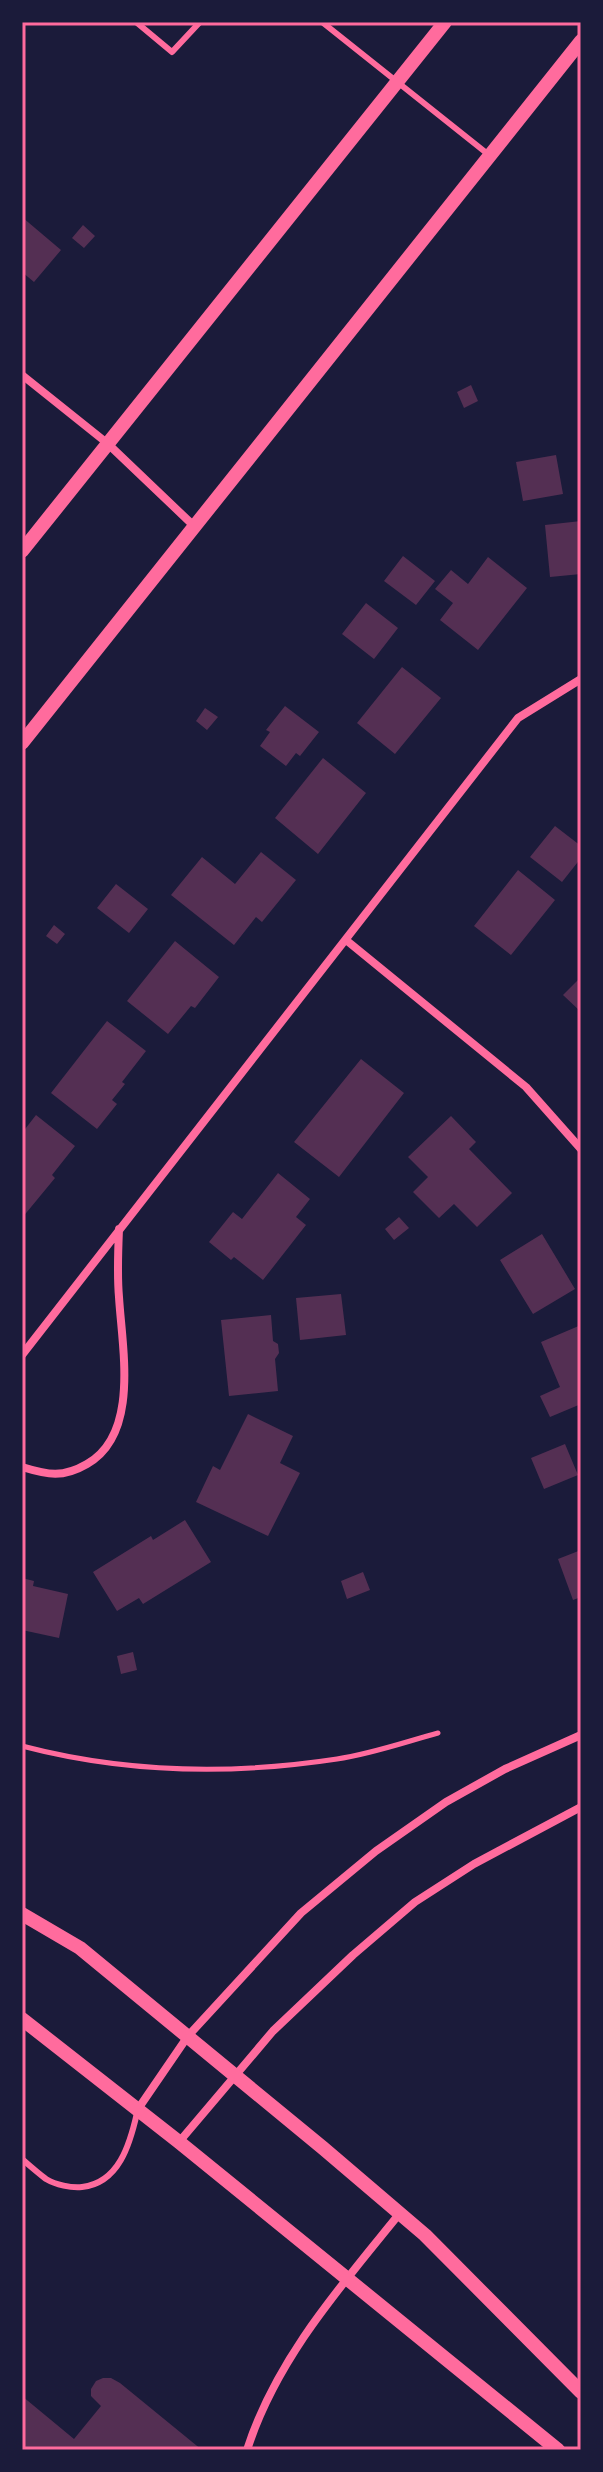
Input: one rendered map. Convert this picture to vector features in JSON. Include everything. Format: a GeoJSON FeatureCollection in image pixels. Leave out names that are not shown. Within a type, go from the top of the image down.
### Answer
{"type":"FeatureCollection","features":[{"type":"Feature","properties":{"kind":"street"},"geometry":{"type":"LineString","coordinates":[[22,551],[445,22]]}},
{"type":"Feature","properties":{"kind":"street"},"geometry":{"type":"LineString","coordinates":[[22,743],[581,41]]}},
{"type":"Feature","properties":{"kind":"street"},"geometry":{"type":"LineString","coordinates":[[22,375],[107,443],[194,526]]}},
{"type":"Feature","properties":{"kind":"street"},"geometry":{"type":"LineString","coordinates":[[22,1355],[518,718],[581,679]]}},
{"type":"Feature","properties":{"kind":"street"},"geometry":{"type":"LineString","coordinates":[[346,940],[526,1087],[581,1149]]}},
{"type":"Feature","properties":{"kind":"street"},"geometry":{"type":"LineString","coordinates":[[22,1467],[53,1474],[71,1473],[93,1461],[116,1432],[122,1409],[124,1363],[117,1266],[119,1229]]}},
{"type":"Feature","properties":{"kind":"street"},"geometry":{"type":"LineString","coordinates":[[138,2109],[188,2036],[301,1913],[376,1851],[446,1802],[505,1769],[581,1735]]}},
{"type":"Feature","properties":{"kind":"street"},"geometry":{"type":"LineString","coordinates":[[179,2142],[273,2031],[353,1955],[415,1902],[474,1864],[581,1807]]}},
{"type":"Feature","properties":{"kind":"street"},"geometry":{"type":"LineString","coordinates":[[22,1914],[80,1948],[400,2213],[581,2392]]}},
{"type":"Feature","properties":{"kind":"street"},"geometry":{"type":"LineString","coordinates":[[22,2019],[138,2109],[558,2450]]}},
{"type":"Feature","properties":{"kind":"street"},"geometry":{"type":"LineString","coordinates":[[247,2450],[256,2421],[280,2372],[347,2279],[400,2213]]}},
{"type":"Feature","properties":{"kind":"lane"},"geometry":{"type":"LineString","coordinates":[[136,22],[172,52],[200,22]]}},
{"type":"Feature","properties":{"kind":"lane"},"geometry":{"type":"LineString","coordinates":[[322,22],[489,155]]}},
{"type":"Feature","properties":{"kind":"lane"},"geometry":{"type":"LineString","coordinates":[[22,2159],[49,2181],[74,2187],[95,2185],[114,2172],[131,2141],[138,2109]]}},
{"type":"Feature","properties":{"kind":"path"},"geometry":{"type":"LineString","coordinates":[[22,1746],[56,1755],[149,1769],[247,1768],[339,1759],[438,1733]]}},
{"type":"Feature","properties":{"kind":"building"},"geometry":{"type":"Polygon","coordinates":[[[22,217],[61,250],[34,282],[22,272],[22,217]]]}},
{"type":"Feature","properties":{"kind":"building"},"geometry":{"type":"Polygon","coordinates":[[[83,225],[95,236],[84,248],[72,238],[83,225]]]}},
{"type":"Feature","properties":{"kind":"building"},"geometry":{"type":"Polygon","coordinates":[[[471,385],[478,401],[464,408],[457,392],[471,385]]]}},
{"type":"Feature","properties":{"kind":"building"},"geometry":{"type":"Polygon","coordinates":[[[556,455],[563,494],[523,501],[516,462],[556,455]]]}},
{"type":"Feature","properties":{"kind":"building"},"geometry":{"type":"Polygon","coordinates":[[[581,521],[581,574],[550,577],[545,525],[581,521]]]}},
{"type":"Feature","properties":{"kind":"building"},"geometry":{"type":"Polygon","coordinates":[[[403,556],[435,581],[416,605],[384,581],[403,556]]]}},
{"type":"Feature","properties":{"kind":"building"},"geometry":{"type":"Polygon","coordinates":[[[488,557],[527,588],[478,650],[440,620],[453,603],[435,589],[451,570],[468,584],[488,557]]]}},
{"type":"Feature","properties":{"kind":"building"},"geometry":{"type":"Polygon","coordinates":[[[366,603],[398,628],[374,659],[342,634],[366,603]]]}},
{"type":"Feature","properties":{"kind":"building"},"geometry":{"type":"Polygon","coordinates":[[[402,667],[441,698],[395,754],[357,723],[402,667]]]}},
{"type":"Feature","properties":{"kind":"building"},"geometry":{"type":"Polygon","coordinates":[[[285,706],[319,732],[300,756],[296,753],[286,766],[260,746],[270,732],[266,730],[285,706]]]}},
{"type":"Feature","properties":{"kind":"building"},"geometry":{"type":"Polygon","coordinates":[[[205,708],[218,717],[207,730],[196,721],[205,708]]]}},
{"type":"Feature","properties":{"kind":"building"},"geometry":{"type":"Polygon","coordinates":[[[323,758],[366,793],[318,854],[275,818],[323,758]]]}},
{"type":"Feature","properties":{"kind":"building"},"geometry":{"type":"Polygon","coordinates":[[[555,826],[581,846],[581,858],[562,882],[530,857],[555,826]]]}},
{"type":"Feature","properties":{"kind":"building"},"geometry":{"type":"Polygon","coordinates":[[[261,852],[296,880],[262,922],[256,917],[234,945],[171,895],[202,857],[235,884],[261,852]]]}},
{"type":"Feature","properties":{"kind":"building"},"geometry":{"type":"Polygon","coordinates":[[[518,870],[555,900],[511,955],[474,926],[518,870]]]}},
{"type":"Feature","properties":{"kind":"building"},"geometry":{"type":"Polygon","coordinates":[[[116,884],[148,909],[129,933],[97,908],[116,884]]]}},
{"type":"Feature","properties":{"kind":"building"},"geometry":{"type":"Polygon","coordinates":[[[54,925],[65,934],[57,944],[46,936],[54,925]]]}},
{"type":"Feature","properties":{"kind":"building"},"geometry":{"type":"Polygon","coordinates":[[[175,941],[219,977],[195,1008],[191,1006],[168,1034],[127,1001],[175,941]]]}},
{"type":"Feature","properties":{"kind":"building"},"geometry":{"type":"Polygon","coordinates":[[[581,977],[581,1012],[563,995],[581,977]]]}},
{"type":"Feature","properties":{"kind":"building"},"geometry":{"type":"Polygon","coordinates":[[[107,1021],[146,1051],[122,1082],[125,1084],[112,1100],[117,1104],[97,1129],[51,1093],[107,1021]]]}},
{"type":"Feature","properties":{"kind":"building"},"geometry":{"type":"Polygon","coordinates":[[[361,1059],[404,1093],[339,1177],[294,1142],[361,1059]]]}},
{"type":"Feature","properties":{"kind":"building"},"geometry":{"type":"Polygon","coordinates":[[[36,1115],[75,1146],[52,1175],[55,1178],[22,1218],[22,1133],[36,1115]]]}},
{"type":"Feature","properties":{"kind":"building"},"geometry":{"type":"Polygon","coordinates":[[[451,1116],[476,1142],[469,1149],[512,1193],[477,1227],[454,1204],[439,1218],[413,1192],[428,1177],[408,1157],[451,1116]]]}},
{"type":"Feature","properties":{"kind":"building"},"geometry":{"type":"Polygon","coordinates":[[[278,1173],[310,1199],[296,1217],[306,1225],[263,1280],[209,1242],[233,1212],[242,1219],[278,1173]]]}},
{"type":"Feature","properties":{"kind":"building"},"geometry":{"type":"Polygon","coordinates":[[[399,1217],[409,1228],[394,1240],[385,1229],[399,1217]]]}},
{"type":"Feature","properties":{"kind":"building"},"geometry":{"type":"Polygon","coordinates":[[[542,1234],[575,1289],[533,1314],[500,1260],[542,1234]]]}},
{"type":"Feature","properties":{"kind":"building"},"geometry":{"type":"Polygon","coordinates":[[[341,1294],[346,1335],[300,1340],[296,1298],[341,1294]]]}},
{"type":"Feature","properties":{"kind":"building"},"geometry":{"type":"Polygon","coordinates":[[[271,1315],[273,1341],[278,1344],[279,1353],[275,1359],[278,1391],[229,1396],[221,1320],[271,1315]]]}},
{"type":"Feature","properties":{"kind":"building"},"geometry":{"type":"Polygon","coordinates":[[[581,1325],[581,1404],[550,1417],[540,1396],[560,1387],[541,1342],[581,1325]]]}},
{"type":"Feature","properties":{"kind":"building"},"geometry":{"type":"Polygon","coordinates":[[[248,1414],[293,1436],[280,1463],[300,1473],[268,1536],[196,1502],[213,1466],[220,1470],[248,1414]]]}},
{"type":"Feature","properties":{"kind":"building"},"geometry":{"type":"Polygon","coordinates":[[[565,1444],[578,1475],[544,1489],[531,1458],[565,1444]]]}},
{"type":"Feature","properties":{"kind":"building"},"geometry":{"type":"Polygon","coordinates":[[[185,1520],[211,1562],[143,1604],[139,1598],[117,1611],[93,1572],[151,1536],[153,1540],[185,1520]]]}},
{"type":"Feature","properties":{"kind":"building"},"geometry":{"type":"Polygon","coordinates":[[[581,1550],[581,1597],[573,1600],[558,1559],[581,1550]]]}},
{"type":"Feature","properties":{"kind":"building"},"geometry":{"type":"Polygon","coordinates":[[[363,1572],[370,1590],[347,1599],[341,1581],[363,1572]]]}},
{"type":"Feature","properties":{"kind":"building"},"geometry":{"type":"Polygon","coordinates":[[[22,1578],[34,1581],[33,1586],[68,1594],[59,1638],[22,1630],[22,1578]]]}},
{"type":"Feature","properties":{"kind":"building"},"geometry":{"type":"Polygon","coordinates":[[[133,1652],[137,1670],[121,1674],[117,1656],[133,1652]]]}},
{"type":"Feature","properties":{"kind":"building"},"geometry":{"type":"Polygon","coordinates":[[[103,2378],[120,2383],[202,2450],[22,2450],[22,2396],[74,2439],[101,2406],[91,2396],[91,2389],[96,2381],[103,2378]]]}}]}
